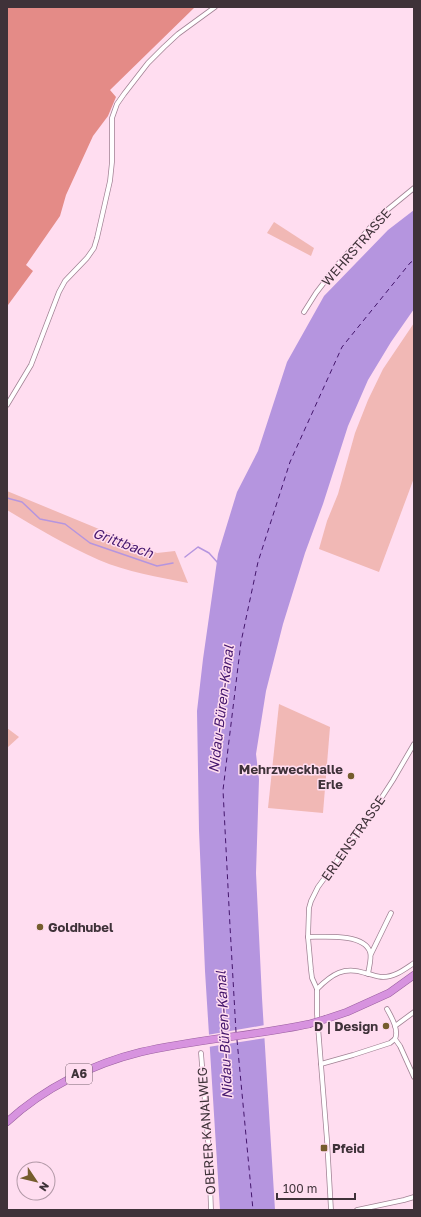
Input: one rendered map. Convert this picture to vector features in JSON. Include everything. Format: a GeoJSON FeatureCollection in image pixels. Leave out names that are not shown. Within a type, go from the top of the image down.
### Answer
{"type":"FeatureCollection","features":[{"type":"Feature","properties":{"kind":"highway","name":"A6"},"geometry":{"type":"LineString","coordinates":[[367,1002],[414,970]]}},
{"type":"Feature","properties":{"kind":"highway","name":"A6"},"geometry":{"type":"LineString","coordinates":[[7,1122],[44,1093],[94,1067],[142,1052],[309,1024],[326,1019],[389,993],[414,975]]}},
{"type":"Feature","properties":{"kind":"street"},"geometry":{"type":"LineString","coordinates":[[7,405],[31,365],[59,292],[65,281],[87,258],[94,248],[110,181],[112,124],[117,104],[148,63],[164,47],[178,34],[215,7]]}},
{"type":"Feature","properties":{"kind":"street","name":"WEHRSTRASSE"},"geometry":{"type":"LineString","coordinates":[[304,312],[316,293],[339,263],[381,215],[414,188]]}},
{"type":"Feature","properties":{"kind":"street","name":"ERLENSTRASSE"},"geometry":{"type":"LineString","coordinates":[[331,1210],[317,1014],[318,989],[311,975],[308,912],[314,893],[386,791],[414,744]]}},
{"type":"Feature","properties":{"kind":"street"},"geometry":{"type":"LineString","coordinates":[[368,974],[370,954],[391,912]]}},
{"type":"Feature","properties":{"kind":"street"},"geometry":{"type":"LineString","coordinates":[[308,937],[336,936],[351,939],[361,942],[367,946],[370,954]]}},
{"type":"Feature","properties":{"kind":"street"},"geometry":{"type":"LineString","coordinates":[[318,989],[327,979],[346,970],[353,970],[378,977],[389,977],[414,963]]}},
{"type":"Feature","properties":{"kind":"street"},"geometry":{"type":"LineString","coordinates":[[387,1009],[394,1026],[396,1034],[395,1039],[400,1046],[414,1077]]}},
{"type":"Feature","properties":{"kind":"street"},"geometry":{"type":"LineString","coordinates":[[394,1026],[414,1012]]}},
{"type":"Feature","properties":{"kind":"street"},"geometry":{"type":"LineString","coordinates":[[321,1064],[390,1043],[395,1039]]}},
{"type":"Feature","properties":{"kind":"street","name":"OBERER KANALWEG"},"geometry":{"type":"LineString","coordinates":[[201,1053],[209,1153],[211,1210]]}},
{"type":"Feature","properties":{"kind":"street"},"geometry":{"type":"LineString","coordinates":[[357,1210],[414,1197]]}},
{"type":"Feature","properties":{"kind":"shaded area"},"geometry":{"type":"Polygon","coordinates":[[[7,7],[195,7],[110,90],[116,97],[108,116],[93,136],[66,195],[60,216],[26,265],[33,271],[8,305],[7,305],[7,7]]]}},
{"type":"Feature","properties":{"kind":"shaded area"},"geometry":{"type":"Polygon","coordinates":[[[274,222],[314,248],[311,256],[267,233],[274,222]]]}},
{"type":"Feature","properties":{"kind":"shaded area"},"geometry":{"type":"Polygon","coordinates":[[[414,323],[414,478],[379,572],[319,549],[327,521],[338,494],[355,433],[368,400],[383,369],[414,323]]]}},
{"type":"Feature","properties":{"kind":"shaded area"},"geometry":{"type":"Polygon","coordinates":[[[7,491],[157,553],[175,551],[188,583],[120,568],[75,549],[7,510],[7,491]]]}},
{"type":"Feature","properties":{"kind":"shaded area"},"geometry":{"type":"Polygon","coordinates":[[[279,704],[330,727],[323,813],[268,808],[279,704]]]}},
{"type":"Feature","properties":{"kind":"shaded area"},"geometry":{"type":"Polygon","coordinates":[[[7,728],[19,737],[7,748],[7,728]]]}},
{"type":"Feature","properties":{"kind":"water","name":"Nidau-Büren-Kanal"},"geometry":{"type":"Polygon","coordinates":[[[414,210],[414,309],[391,342],[368,380],[348,426],[323,504],[305,553],[283,624],[266,691],[256,754],[259,779],[256,873],[275,1210],[220,1210],[205,971],[199,830],[197,711],[218,554],[237,492],[258,451],[287,362],[324,296],[388,230],[414,210]]]}},
{"type":"Feature","properties":{"kind":"pier"},"geometry":{"type":"Polygon","coordinates":[[[265,1025],[266,1038],[208,1047],[207,1035],[265,1025]]]}},
{"type":"Feature","properties":{"kind":"waterway","name":"Grittbach"},"geometry":{"type":"LineString","coordinates":[[7,498],[22,502],[40,519],[65,524],[90,543],[157,566],[173,563]]}},
{"type":"Feature","properties":{"kind":"waterway"},"geometry":{"type":"LineString","coordinates":[[185,557],[198,547],[209,553],[218,563]]}},
{"type":"Feature","properties":{"kind":"ferry route"},"geometry":{"type":"LineString","coordinates":[[236,1032],[223,790],[241,642],[258,562],[290,462],[342,347],[414,260]]}},
{"type":"Feature","properties":{"kind":"ferry route"},"geometry":{"type":"LineString","coordinates":[[237,1040],[253,1210]]}},
{"type":"Feature","properties":{"kind":"place","name":"Mehrzweckhalle Erle"},"geometry":{"type":"Point","coordinates":[351,776]}},
{"type":"Feature","properties":{"kind":"place","name":"Goldhubel"},"geometry":{"type":"Point","coordinates":[40,927]}},
{"type":"Feature","properties":{"kind":"place","name":"D | Design"},"geometry":{"type":"Point","coordinates":[386,1026]}},
{"type":"Feature","properties":{"kind":"place","name":"Pfeid"},"geometry":{"type":"Point","coordinates":[324,1148]}}]}
